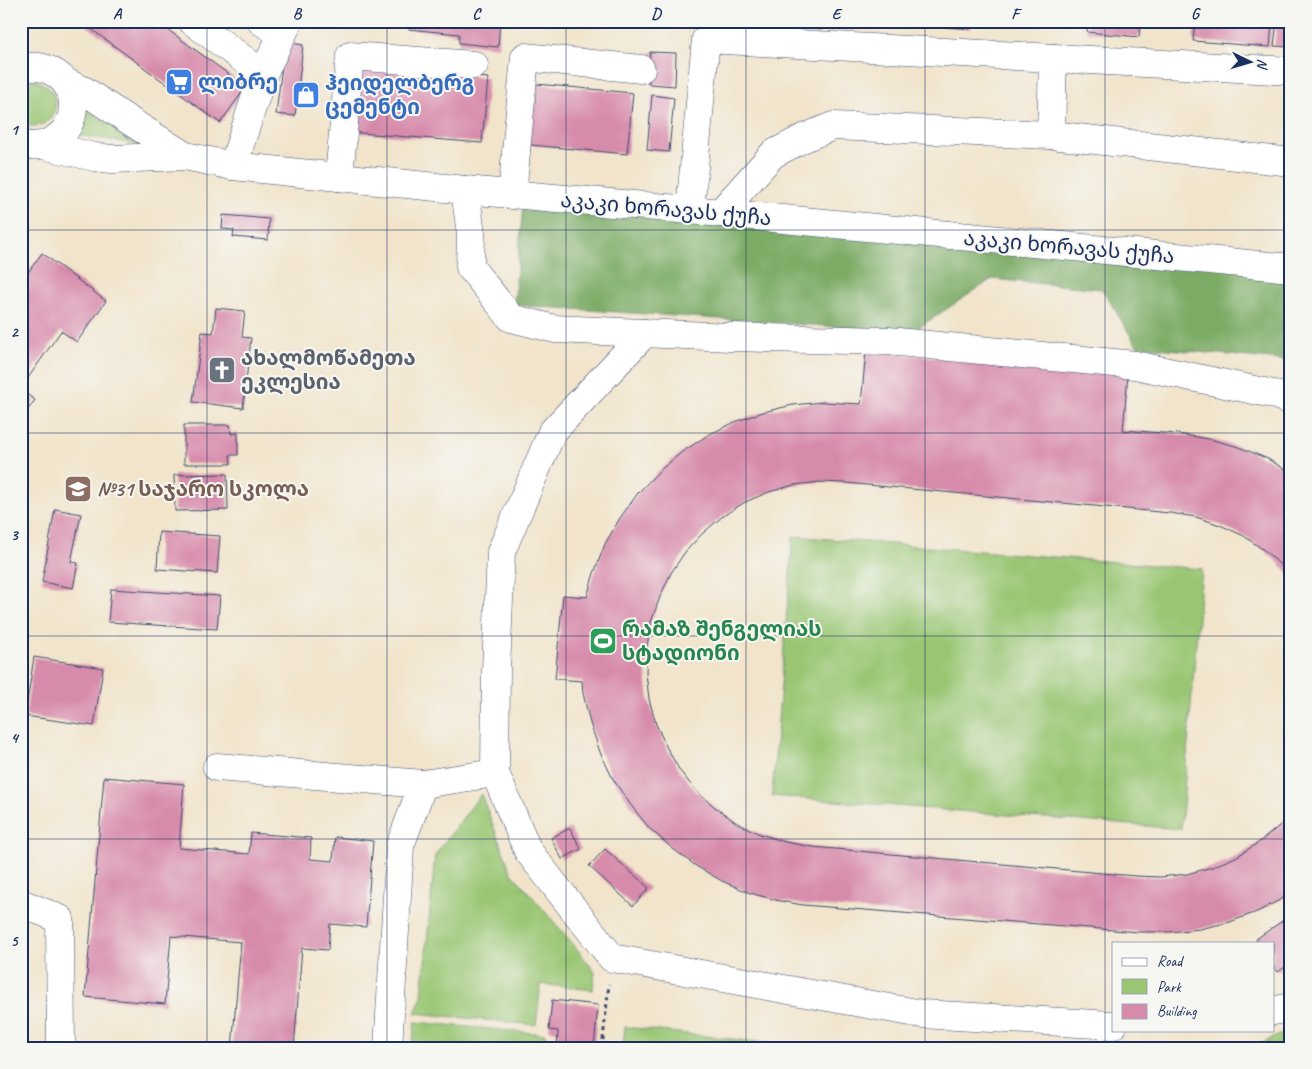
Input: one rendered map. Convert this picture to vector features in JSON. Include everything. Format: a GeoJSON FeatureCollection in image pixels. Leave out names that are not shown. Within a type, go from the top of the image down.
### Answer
{"type":"FeatureCollection","features":[{"type":"Feature","properties":{"kind":"street"},"geometry":{"type":"LineString","coordinates":[[192,21],[263,74]]}},
{"type":"Feature","properties":{"kind":"street"},"geometry":{"type":"LineString","coordinates":[[233,166],[278,26]]}},
{"type":"Feature","properties":{"kind":"street"},"geometry":{"type":"LineString","coordinates":[[690,210],[706,39],[1291,71]]}},
{"type":"Feature","properties":{"kind":"street"},"geometry":{"type":"LineString","coordinates":[[21,46],[30,67],[53,71],[65,82],[85,91],[184,156]]}},
{"type":"Feature","properties":{"kind":"street"},"geometry":{"type":"LineString","coordinates":[[339,177],[350,56],[474,65]]}},
{"type":"Feature","properties":{"kind":"street"},"geometry":{"type":"LineString","coordinates":[[512,194],[525,57],[641,69]]}},
{"type":"Feature","properties":{"kind":"street"},"geometry":{"type":"LineString","coordinates":[[1050,136],[1053,58]]}},
{"type":"Feature","properties":{"kind":"street"},"geometry":{"type":"LineString","coordinates":[[32,144],[55,140],[64,131],[71,119],[73,107],[71,94],[65,82]]}},
{"type":"Feature","properties":{"kind":"street"},"geometry":{"type":"LineString","coordinates":[[720,213],[774,154],[804,138],[833,126],[1050,136],[1291,162]]}},
{"type":"Feature","properties":{"kind":"street","name":"აკაკი ხორავას ქუჩა"},"geometry":{"type":"LineString","coordinates":[[32,144],[112,159],[184,156],[233,166],[465,190],[1291,268]]}},
{"type":"Feature","properties":{"kind":"street"},"geometry":{"type":"LineString","coordinates":[[465,190],[471,234],[470,266],[511,318],[555,328],[730,337],[888,341],[1135,364],[1274,394],[1291,401]]}},
{"type":"Feature","properties":{"kind":"street"},"geometry":{"type":"LineString","coordinates":[[645,333],[552,432],[501,552],[496,670],[495,773],[528,851],[612,958],[922,1014],[1112,1025]]}},
{"type":"Feature","properties":{"kind":"street"},"geometry":{"type":"LineString","coordinates":[[217,767],[423,784],[495,773]]}},
{"type":"Feature","properties":{"kind":"street"},"geometry":{"type":"LineString","coordinates":[[388,1048],[400,846],[423,784]]}},
{"type":"Feature","properties":{"kind":"street"},"geometry":{"type":"LineString","coordinates":[[21,903],[60,919],[61,1048]]}},
{"type":"Feature","properties":{"kind":"street"},"geometry":{"type":"LineString","coordinates":[[1274,1011],[1291,1007]]}},
{"type":"Feature","properties":{"kind":"path"},"geometry":{"type":"LineString","coordinates":[[602,1048],[612,958]]}},
{"type":"Feature","properties":{"kind":"green space"},"geometry":{"type":"Polygon","coordinates":[[[33,80],[45,85],[52,92],[56,101],[55,110],[50,118],[43,124],[33,126],[21,124],[21,83],[33,80]]]}},
{"type":"Feature","properties":{"kind":"green space"},"geometry":{"type":"Polygon","coordinates":[[[85,109],[142,145],[76,135],[85,109]]]}},
{"type":"Feature","properties":{"kind":"green space"},"geometry":{"type":"Polygon","coordinates":[[[523,205],[1291,268],[1291,361],[1137,346],[1102,289],[992,279],[912,332],[514,305],[523,205]]]}},
{"type":"Feature","properties":{"kind":"green space"},"geometry":{"type":"Polygon","coordinates":[[[793,536],[1202,569],[1181,829],[772,796],[793,536]]]}},
{"type":"Feature","properties":{"kind":"green space"},"geometry":{"type":"Polygon","coordinates":[[[481,794],[511,872],[595,972],[593,990],[541,984],[536,1025],[415,1013],[422,996],[435,855],[481,794]]]}},
{"type":"Feature","properties":{"kind":"green space"},"geometry":{"type":"Polygon","coordinates":[[[415,1022],[545,1034],[544,1048],[412,1048],[415,1022]]]}},
{"type":"Feature","properties":{"kind":"green space"},"geometry":{"type":"Polygon","coordinates":[[[625,1027],[811,1048],[623,1048],[625,1027]]]}},
{"type":"Feature","properties":{"kind":"green space"},"geometry":{"type":"Polygon","coordinates":[[[1291,1029],[1291,1048],[1253,1048],[1291,1029]]]}},
{"type":"Feature","properties":{"kind":"green space"},"geometry":{"type":"Polygon","coordinates":[[[1046,1044],[1201,1048],[1046,1048],[1046,1044]]]}},
{"type":"Feature","properties":{"kind":"building"},"geometry":{"type":"Polygon","coordinates":[[[91,21],[156,21],[246,87],[220,123],[87,26],[91,21]]]}},
{"type":"Feature","properties":{"kind":"building"},"geometry":{"type":"Polygon","coordinates":[[[409,21],[500,21],[498,47],[459,43],[459,34],[408,29],[409,21]]]}},
{"type":"Feature","properties":{"kind":"building"},"geometry":{"type":"Polygon","coordinates":[[[868,21],[924,21],[924,27],[868,23],[868,21]]]}},
{"type":"Feature","properties":{"kind":"building"},"geometry":{"type":"Polygon","coordinates":[[[928,21],[971,21],[970,29],[928,25],[928,21]]]}},
{"type":"Feature","properties":{"kind":"building"},"geometry":{"type":"Polygon","coordinates":[[[1088,21],[1141,21],[1139,37],[1087,32],[1088,21]]]}},
{"type":"Feature","properties":{"kind":"building"},"geometry":{"type":"Polygon","coordinates":[[[1195,21],[1272,21],[1270,47],[1193,41],[1195,21]]]}},
{"type":"Feature","properties":{"kind":"building"},"geometry":{"type":"Polygon","coordinates":[[[1277,21],[1291,21],[1291,47],[1274,46],[1277,21]]]}},
{"type":"Feature","properties":{"kind":"building"},"geometry":{"type":"Polygon","coordinates":[[[285,42],[303,45],[295,116],[276,114],[285,42]]]}},
{"type":"Feature","properties":{"kind":"building"},"geometry":{"type":"Polygon","coordinates":[[[650,52],[676,53],[675,86],[649,84],[650,52]]]}},
{"type":"Feature","properties":{"kind":"building"},"geometry":{"type":"Polygon","coordinates":[[[354,66],[488,78],[482,143],[348,132],[354,66]]]}},
{"type":"Feature","properties":{"kind":"building"},"geometry":{"type":"Polygon","coordinates":[[[526,83],[633,93],[627,154],[520,144],[526,83]]]}},
{"type":"Feature","properties":{"kind":"building"},"geometry":{"type":"Polygon","coordinates":[[[652,95],[674,98],[669,152],[647,150],[652,95]]]}},
{"type":"Feature","properties":{"kind":"building"},"geometry":{"type":"Polygon","coordinates":[[[223,215],[269,219],[268,240],[233,237],[234,230],[222,229],[223,215]]]}},
{"type":"Feature","properties":{"kind":"building"},"geometry":{"type":"Polygon","coordinates":[[[42,253],[106,301],[77,342],[61,331],[21,388],[21,282],[42,253]]]}},
{"type":"Feature","properties":{"kind":"building","name":"ახალმოწამეთა ეკლესია"},"geometry":{"type":"Polygon","coordinates":[[[216,308],[245,311],[242,337],[251,338],[243,408],[193,402],[202,332],[213,333],[216,308]]]}},
{"type":"Feature","properties":{"kind":"building","name":"რამაზ შენგელიას სტადიონი"},"geometry":{"type":"Polygon","coordinates":[[[866,351],[1128,374],[1123,430],[1178,434],[1209,439],[1239,447],[1268,459],[1291,473],[1291,576],[1265,551],[1244,536],[1196,517],[846,483],[820,482],[794,485],[769,492],[745,502],[723,516],[685,552],[671,573],[651,622],[647,647],[646,673],[649,699],[656,724],[680,771],[696,791],[737,823],[760,834],[785,842],[813,847],[1135,876],[1161,877],[1187,874],[1212,867],[1236,857],[1258,843],[1278,827],[1291,813],[1291,894],[1259,911],[1230,922],[1200,929],[1169,932],[1138,932],[803,905],[750,893],[722,881],[696,866],[649,828],[630,804],[613,779],[600,752],[590,723],[582,681],[555,679],[563,595],[587,597],[605,544],[620,518],[638,493],[659,471],[682,452],[708,435],[735,422],[763,412],[793,405],[823,402],[861,404],[866,351]]]}},
{"type":"Feature","properties":{"kind":"building"},"geometry":{"type":"Polygon","coordinates":[[[21,390],[35,400],[21,419],[21,390]]]}},
{"type":"Feature","properties":{"kind":"building"},"geometry":{"type":"Polygon","coordinates":[[[184,425],[230,425],[231,434],[238,433],[238,455],[230,455],[231,464],[184,464],[184,425]]]}},
{"type":"Feature","properties":{"kind":"building"},"geometry":{"type":"Polygon","coordinates":[[[227,474],[228,510],[175,511],[174,475],[227,474]]]}},
{"type":"Feature","properties":{"kind":"building"},"geometry":{"type":"Polygon","coordinates":[[[55,509],[81,514],[71,562],[78,563],[73,588],[42,582],[55,509]]]}},
{"type":"Feature","properties":{"kind":"building"},"geometry":{"type":"Polygon","coordinates":[[[159,532],[220,536],[217,573],[157,569],[159,532]]]}},
{"type":"Feature","properties":{"kind":"building"},"geometry":{"type":"Polygon","coordinates":[[[111,589],[220,596],[217,629],[108,622],[111,589]]]}},
{"type":"Feature","properties":{"kind":"building"},"geometry":{"type":"Polygon","coordinates":[[[34,657],[103,668],[94,726],[25,716],[34,657]]]}},
{"type":"Feature","properties":{"kind":"building"},"geometry":{"type":"Polygon","coordinates":[[[104,777],[184,784],[179,848],[249,854],[251,833],[311,838],[310,859],[333,861],[335,837],[373,841],[366,927],[330,924],[328,950],[302,948],[294,1048],[232,1048],[241,942],[171,936],[165,1004],[85,997],[104,777]]]}},
{"type":"Feature","properties":{"kind":"building"},"geometry":{"type":"Polygon","coordinates":[[[570,828],[581,849],[562,859],[551,838],[570,828]]]}},
{"type":"Feature","properties":{"kind":"building"},"geometry":{"type":"Polygon","coordinates":[[[605,849],[649,888],[633,906],[589,866],[605,849]]]}},
{"type":"Feature","properties":{"kind":"building"},"geometry":{"type":"Polygon","coordinates":[[[1291,915],[1291,963],[1278,972],[1274,966],[1274,942],[1258,942],[1256,939],[1291,915]]]}},
{"type":"Feature","properties":{"kind":"building"},"geometry":{"type":"Polygon","coordinates":[[[552,1000],[598,1005],[594,1048],[557,1048],[558,1031],[549,1030],[552,1000]]]}},
{"type":"Feature","properties":{"kind":"place","name":"ლიბრე"},"geometry":{"type":"Point","coordinates":[179,82]}},
{"type":"Feature","properties":{"kind":"place","name":"ჰეიდელბერგ ცემენტი"},"geometry":{"type":"Point","coordinates":[306,95]}},
{"type":"Feature","properties":{"kind":"place","name":"ახალმოწამეთა ეკლესია"},"geometry":{"type":"Point","coordinates":[222,370]}},
{"type":"Feature","properties":{"kind":"place","name":"№31 საჯარო სკოლა"},"geometry":{"type":"Point","coordinates":[78,489]}},
{"type":"Feature","properties":{"kind":"place","name":"რამაზ შენგელიას სტადიონი"},"geometry":{"type":"Point","coordinates":[603,641]}}]}
